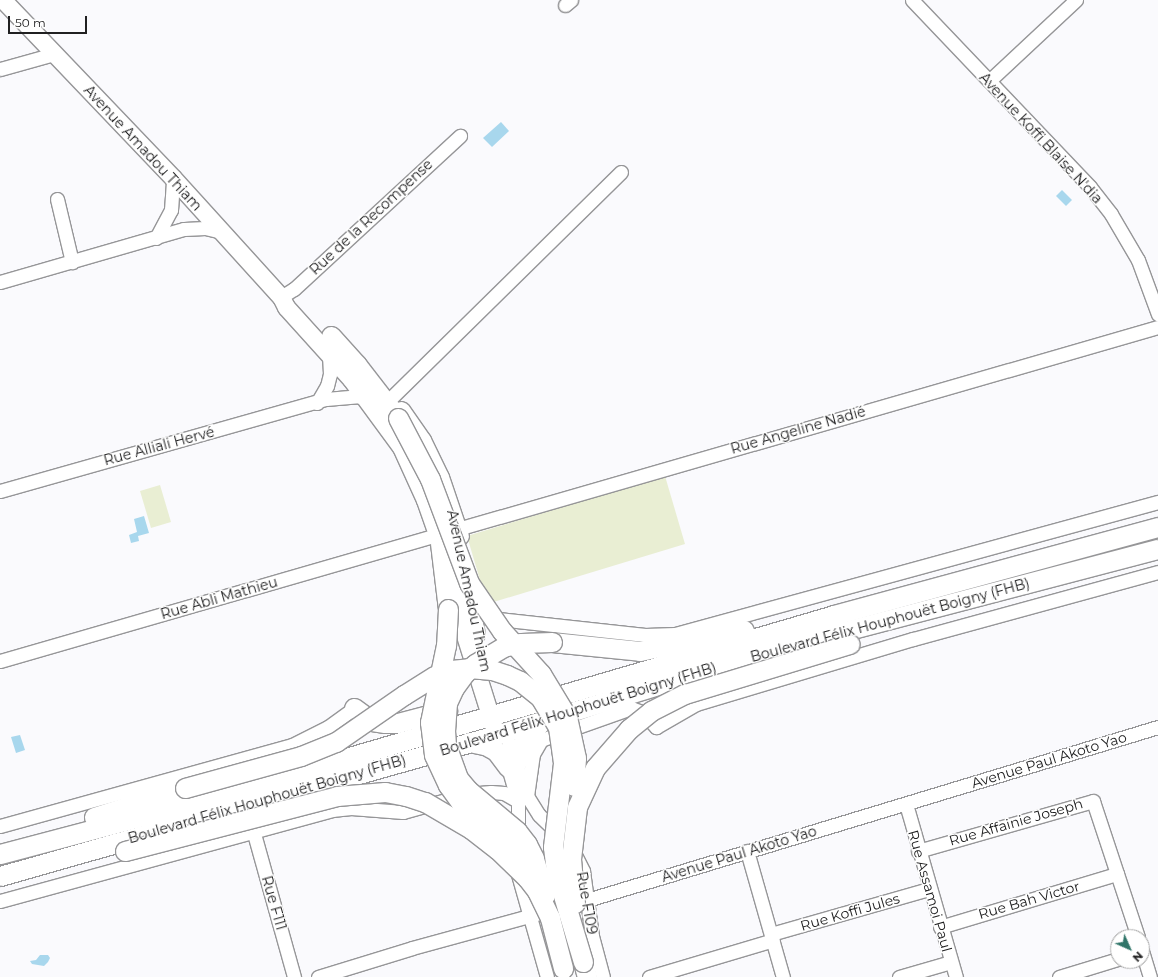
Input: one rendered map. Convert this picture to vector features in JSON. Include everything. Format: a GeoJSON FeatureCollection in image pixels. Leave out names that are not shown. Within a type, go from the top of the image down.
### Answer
{"type":"FeatureCollection","features":[{"type":"Feature","properties":{"kind":"highway"},"geometry":{"type":"LineString","coordinates":[[330,345],[357,365],[398,418],[430,479],[469,583],[502,632],[541,674],[568,716],[576,758],[574,783],[561,834],[548,875]]}},
{"type":"Feature","properties":{"kind":"highway","name":"Boulevard Félix Houphouët Boigny (FHB)"},"geometry":{"type":"LineString","coordinates":[[0,854],[36,843],[189,804],[494,713],[834,615],[1158,527]]}},
{"type":"Feature","properties":{"kind":"highway"},"geometry":{"type":"LineString","coordinates":[[439,539],[448,609],[446,645],[430,722],[434,755],[448,785],[461,803],[507,839],[548,875]]}},
{"type":"Feature","properties":{"kind":"highway","name":"Boulevard Félix Houphouët Boigny (FHB)"},"geometry":{"type":"LineString","coordinates":[[0,877],[542,721],[765,652],[1158,549]]}},
{"type":"Feature","properties":{"kind":"highway"},"geometry":{"type":"LineString","coordinates":[[585,970],[572,878],[572,835],[577,807],[584,787],[613,745],[651,711],[668,702],[732,679],[850,644],[964,600]]}},
{"type":"Feature","properties":{"kind":"highway"},"geometry":{"type":"LineString","coordinates":[[585,970],[548,875],[534,858],[517,831],[468,790],[451,763],[445,731],[448,703],[454,688],[465,673],[476,664],[503,647],[521,643],[552,642],[640,651],[750,628],[834,615]]}},
{"type":"Feature","properties":{"kind":"highway"},"geometry":{"type":"LineString","coordinates":[[36,843],[127,805],[301,756],[336,742],[436,676],[468,668],[492,670],[520,681],[534,690],[547,706],[558,727],[563,763],[548,875],[565,972]]}},
{"type":"Feature","properties":{"kind":"highway"},"geometry":{"type":"LineString","coordinates":[[354,708],[372,721],[385,723],[398,723],[450,709],[494,713]]}},
{"type":"Feature","properties":{"kind":"highway"},"geometry":{"type":"LineString","coordinates":[[468,742],[485,745],[496,751],[512,766],[534,739],[542,721]]}},
{"type":"Feature","properties":{"kind":"highway"},"geometry":{"type":"LineString","coordinates":[[0,877],[125,851],[337,796],[385,792],[406,796],[425,802],[471,829],[498,849],[527,878],[537,891],[550,918],[565,972]]}},
{"type":"Feature","properties":{"kind":"main road","name":"Avenue Amadou Thiam"},"geometry":{"type":"LineString","coordinates":[[3,0],[173,178],[282,297],[294,302],[330,345],[401,447],[423,495],[439,539],[501,733]]}},
{"type":"Feature","properties":{"kind":"main road","name":"Avenue Amadou Thiam"},"geometry":{"type":"LineString","coordinates":[[330,345],[364,366],[392,397],[422,440],[447,495],[458,529],[468,626]]}},
{"type":"Feature","properties":{"kind":"street","name":"Avenue Koffi Blaise N'dia"},"geometry":{"type":"LineString","coordinates":[[912,0],[1085,182],[1111,214],[1138,260],[1158,314]]}},
{"type":"Feature","properties":{"kind":"street"},"geometry":{"type":"LineString","coordinates":[[989,81],[1076,0]]}},
{"type":"Feature","properties":{"kind":"street"},"geometry":{"type":"LineString","coordinates":[[0,70],[54,54]]}},
{"type":"Feature","properties":{"kind":"street","name":"Rue de la Recompense"},"geometry":{"type":"LineString","coordinates":[[282,297],[294,289],[460,136]]}},
{"type":"Feature","properties":{"kind":"street"},"geometry":{"type":"LineString","coordinates":[[392,397],[621,172]]}},
{"type":"Feature","properties":{"kind":"street"},"geometry":{"type":"LineString","coordinates":[[156,238],[171,210],[173,178]]}},
{"type":"Feature","properties":{"kind":"street"},"geometry":{"type":"LineString","coordinates":[[56,199],[72,262]]}},
{"type":"Feature","properties":{"kind":"street"},"geometry":{"type":"LineString","coordinates":[[0,282],[184,229],[204,228],[222,232]]}},
{"type":"Feature","properties":{"kind":"street","name":"Rue Angeline Nadié"},"geometry":{"type":"LineString","coordinates":[[439,539],[458,529],[1158,327]]}},
{"type":"Feature","properties":{"kind":"street"},"geometry":{"type":"LineString","coordinates":[[317,402],[330,374],[330,345]]}},
{"type":"Feature","properties":{"kind":"street","name":"Rue Alliali Hervé"},"geometry":{"type":"LineString","coordinates":[[0,491],[317,402],[351,396],[368,400]]}},
{"type":"Feature","properties":{"kind":"street"},"geometry":{"type":"LineString","coordinates":[[468,626],[488,618],[645,635],[675,634],[1158,502]]}},
{"type":"Feature","properties":{"kind":"street","name":"Rue Abli Mathieu"},"geometry":{"type":"LineString","coordinates":[[0,661],[439,539]]}},
{"type":"Feature","properties":{"kind":"street"},"geometry":{"type":"LineString","coordinates":[[522,798],[501,733],[534,739],[631,708],[642,712],[656,727],[696,704],[913,639],[1158,572]]}},
{"type":"Feature","properties":{"kind":"street"},"geometry":{"type":"LineString","coordinates":[[0,826],[292,745],[328,727],[354,708]]}},
{"type":"Feature","properties":{"kind":"street","name":"Avenue Paul Akoto Yao"},"geometry":{"type":"LineString","coordinates":[[318,977],[587,900],[1158,727]]}},
{"type":"Feature","properties":{"kind":"street"},"geometry":{"type":"LineString","coordinates":[[534,739],[522,798],[516,866],[547,977]]}},
{"type":"Feature","properties":{"kind":"street"},"geometry":{"type":"LineString","coordinates":[[0,901],[253,830],[341,809],[403,812],[474,793],[504,793],[522,798]]}},
{"type":"Feature","properties":{"kind":"street","name":"Rue F109"},"geometry":{"type":"LineString","coordinates":[[522,798],[570,845],[583,871],[592,936],[603,977]]}},
{"type":"Feature","properties":{"kind":"street","name":"Rue Affainie Joseph"},"geometry":{"type":"LineString","coordinates":[[918,851],[1088,801],[1096,805],[1135,929]]}},
{"type":"Feature","properties":{"kind":"street","name":"Rue Assamoi Paul"},"geometry":{"type":"LineString","coordinates":[[906,804],[918,851],[956,977]]}},
{"type":"Feature","properties":{"kind":"street","name":"Rue F111"},"geometry":{"type":"LineString","coordinates":[[253,830],[294,977]]}},
{"type":"Feature","properties":{"kind":"street"},"geometry":{"type":"LineString","coordinates":[[747,851],[783,977]]}},
{"type":"Feature","properties":{"kind":"street"},"geometry":{"type":"LineString","coordinates":[[524,894],[542,897],[564,891],[578,880],[583,871]]}},
{"type":"Feature","properties":{"kind":"street","name":"Rue Bah Victor"},"geometry":{"type":"LineString","coordinates":[[940,927],[1118,874]]}},
{"type":"Feature","properties":{"kind":"street","name":"Rue Koffi Jules"},"geometry":{"type":"LineString","coordinates":[[649,977],[772,937],[929,889]]}},
{"type":"Feature","properties":{"kind":"street"},"geometry":{"type":"LineString","coordinates":[[541,956],[559,934],[568,929],[578,930],[592,936]]}},
{"type":"Feature","properties":{"kind":"street"},"geometry":{"type":"LineString","coordinates":[[1059,977],[1110,961]]}},
{"type":"Feature","properties":{"kind":"street"},"geometry":{"type":"LineString","coordinates":[[899,977],[951,962]]}},
{"type":"Feature","properties":{"kind":"green space"},"geometry":{"type":"Polygon","coordinates":[[[665,476],[685,544],[487,604],[467,536],[665,476]]]}},
{"type":"Feature","properties":{"kind":"green space"},"geometry":{"type":"Polygon","coordinates":[[[160,485],[171,522],[151,528],[140,491],[160,485]]]}},
{"type":"Feature","properties":{"kind":"water"},"geometry":{"type":"Polygon","coordinates":[[[501,122],[509,131],[492,147],[483,138],[501,122]]]}},
{"type":"Feature","properties":{"kind":"water"},"geometry":{"type":"Polygon","coordinates":[[[1062,190],[1072,200],[1066,206],[1056,196],[1062,190]]]}},
{"type":"Feature","properties":{"kind":"water"},"geometry":{"type":"Polygon","coordinates":[[[144,516],[149,533],[138,536],[139,541],[131,543],[129,535],[137,532],[134,519],[144,516]]]}},
{"type":"Feature","properties":{"kind":"water"},"geometry":{"type":"Polygon","coordinates":[[[20,735],[25,750],[16,753],[11,737],[20,735]]]}},
{"type":"Feature","properties":{"kind":"water"},"geometry":{"type":"Polygon","coordinates":[[[40,955],[48,955],[50,958],[48,962],[44,966],[32,964],[30,961],[36,960],[40,955]]]}}]}
